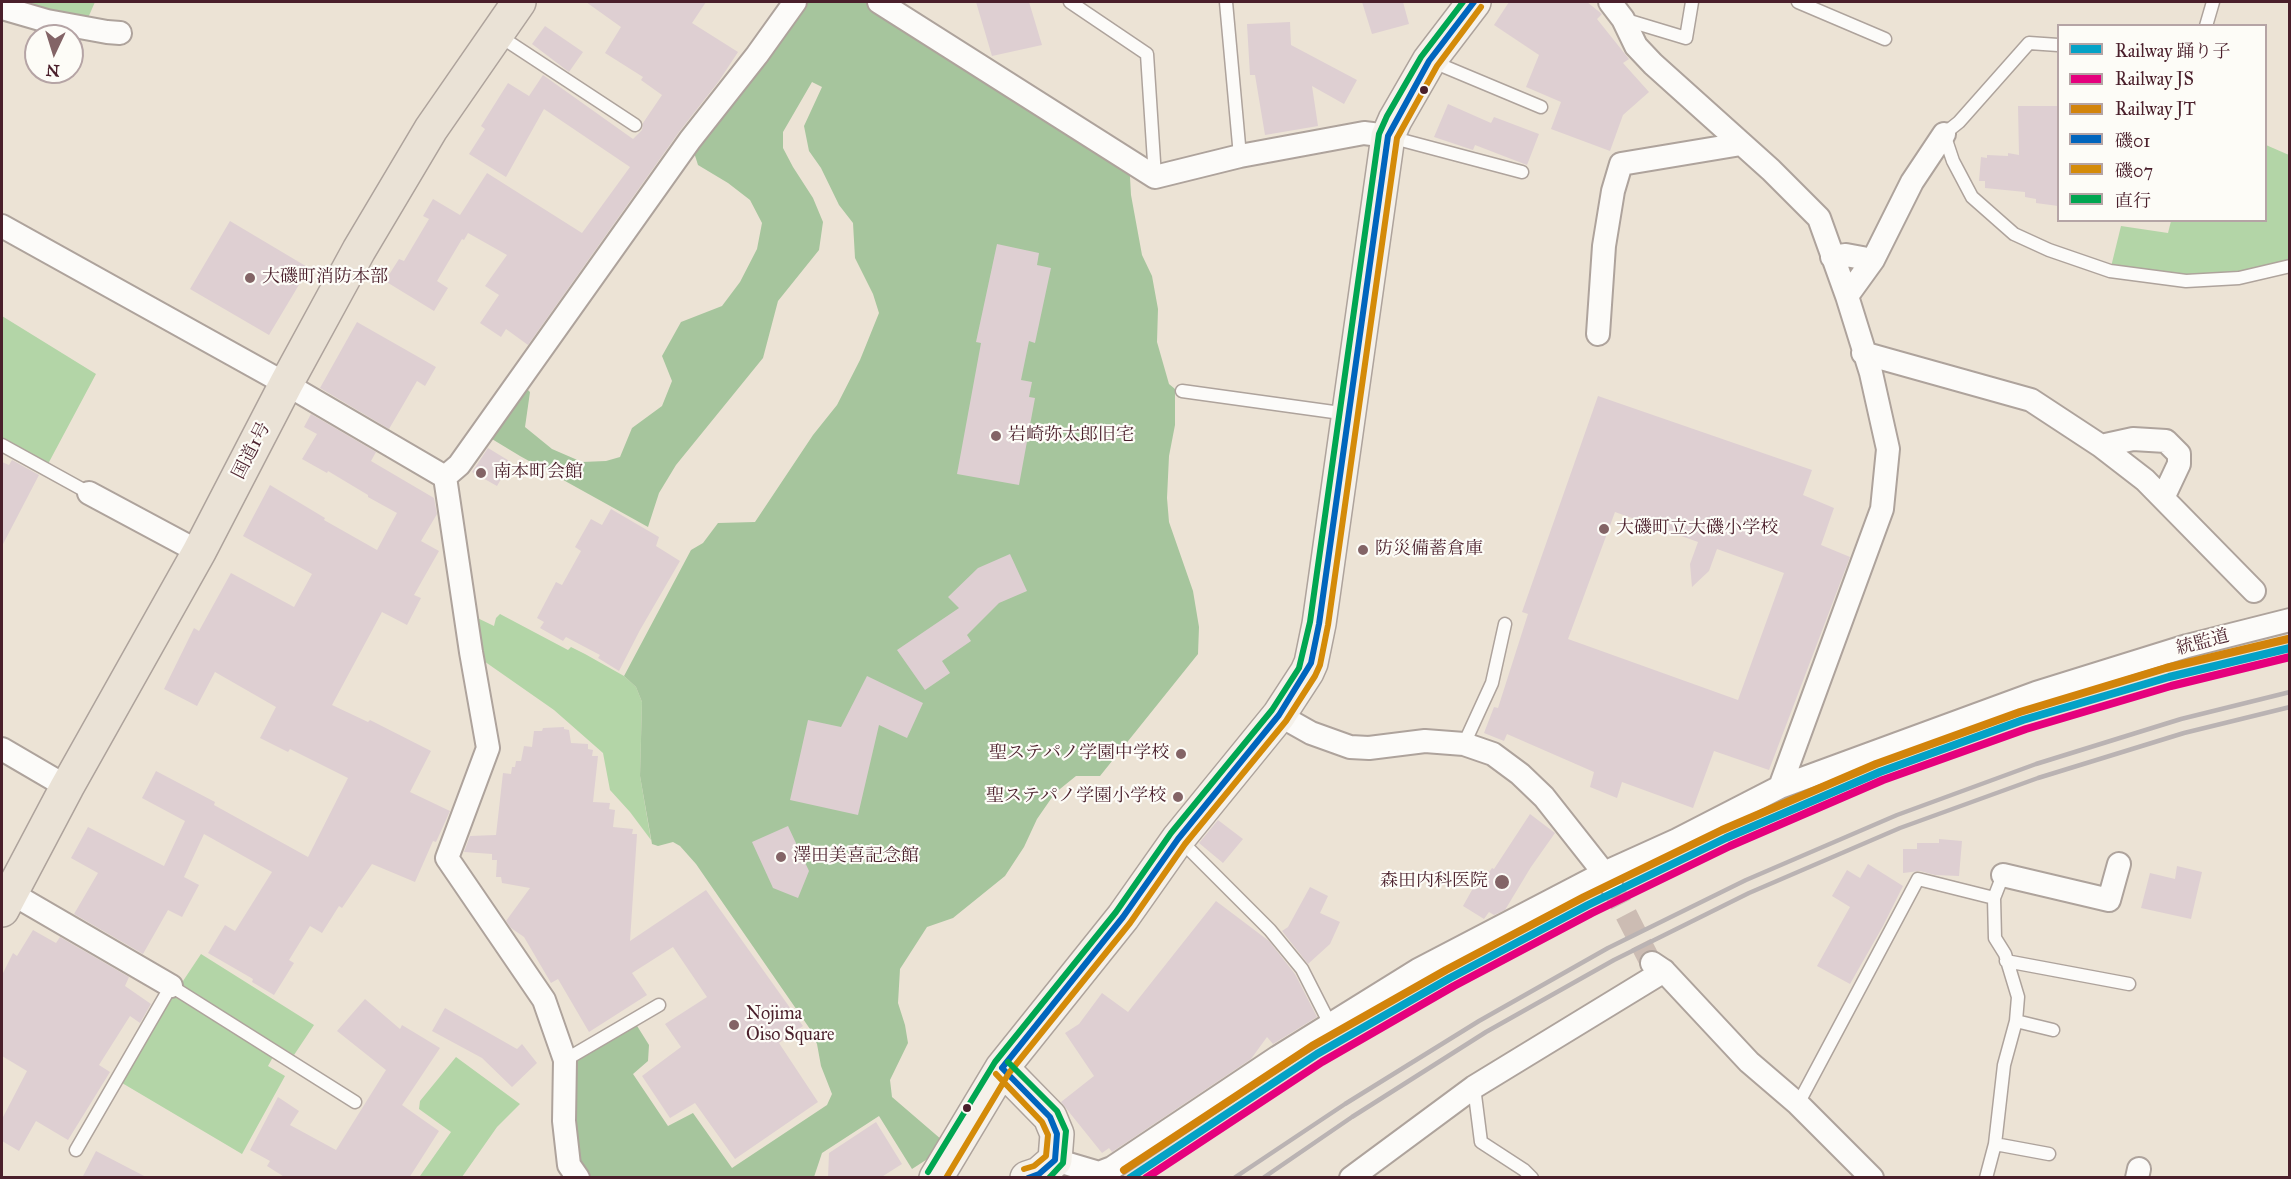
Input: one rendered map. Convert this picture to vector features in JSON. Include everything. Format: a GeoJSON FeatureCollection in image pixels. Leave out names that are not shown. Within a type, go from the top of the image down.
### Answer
{"type":"FeatureCollection","features":[{"type":"Feature","properties":{"kind":"highway","name":"国道1号"},"geometry":{"type":"LineString","coordinates":[[6,901],[199,552],[286,384],[371,230],[431,129],[519,2]]}},
{"type":"Feature","properties":{"kind":"street"},"geometry":{"type":"LineString","coordinates":[[445,477],[459,465],[681,153],[795,2]]}},
{"type":"Feature","properties":{"kind":"street"},"geometry":{"type":"LineString","coordinates":[[879,2],[1155,177],[1240,156],[1364,133],[1388,136]]}},
{"type":"Feature","properties":{"kind":"street"},"geometry":{"type":"LineString","coordinates":[[936,1178],[1002,1068],[1123,916],[1178,839],[1279,715],[1311,663],[1319,624],[1388,136],[1429,61],[1474,2]]}},
{"type":"Feature","properties":{"kind":"street"},"geometry":{"type":"LineString","coordinates":[[2,8],[47,21],[120,33]]}},
{"type":"Feature","properties":{"kind":"street"},"geometry":{"type":"LineString","coordinates":[[1617,10],[1636,46],[1805,202],[1819,218],[1847,296],[1870,374],[1888,449],[1882,509],[1780,787]]}},
{"type":"Feature","properties":{"kind":"street"},"geometry":{"type":"LineString","coordinates":[[1847,296],[1873,261],[1917,175],[1944,134]]}},
{"type":"Feature","properties":{"kind":"street"},"geometry":{"type":"LineString","coordinates":[[1598,334],[1604,246],[1612,191],[1621,164],[1741,144]]}},
{"type":"Feature","properties":{"kind":"street"},"geometry":{"type":"LineString","coordinates":[[2,226],[286,384],[445,477]]}},
{"type":"Feature","properties":{"kind":"street"},"geometry":{"type":"LineString","coordinates":[[1832,257],[1846,255],[1873,261]]}},
{"type":"Feature","properties":{"kind":"street"},"geometry":{"type":"LineString","coordinates":[[1863,353],[2031,400],[2101,446],[2145,480],[2254,591]]}},
{"type":"Feature","properties":{"kind":"street"},"geometry":{"type":"LineString","coordinates":[[2101,446],[2133,439],[2166,441],[2179,453],[2179,464],[2163,498]]}},
{"type":"Feature","properties":{"kind":"street"},"geometry":{"type":"LineString","coordinates":[[445,477],[488,748],[447,858],[538,989],[554,1027],[565,1060],[564,1121],[569,1165],[578,1178]]}},
{"type":"Feature","properties":{"kind":"street"},"geometry":{"type":"LineString","coordinates":[[89,493],[199,552]]}},
{"type":"Feature","properties":{"kind":"street","name":"統監道"},"geometry":{"type":"LineString","coordinates":[[1055,1160],[1099,1173],[1112,1168],[1330,1023],[1418,970],[1607,879],[1780,787],[2036,693],[2187,646],[2289,620]]}},
{"type":"Feature","properties":{"kind":"street"},"geometry":{"type":"LineString","coordinates":[[1279,715],[1311,733],[1350,747],[1369,748],[1425,741],[1464,744],[1493,754],[1520,774],[1544,797],[1607,879]]}},
{"type":"Feature","properties":{"kind":"street"},"geometry":{"type":"LineString","coordinates":[[2,749],[67,787]]}},
{"type":"Feature","properties":{"kind":"street"},"geometry":{"type":"LineString","coordinates":[[2002,875],[2109,900],[2119,864]]}},
{"type":"Feature","properties":{"kind":"street"},"geometry":{"type":"LineString","coordinates":[[6,901],[171,986]]}},
{"type":"Feature","properties":{"kind":"street"},"geometry":{"type":"LineString","coordinates":[[1351,1178],[1474,1087],[1658,967],[1749,1062],[1798,1104],[1872,1178]]}},
{"type":"Feature","properties":{"kind":"street"},"geometry":{"type":"LineString","coordinates":[[1002,1068],[1050,1117],[1057,1134],[1055,1160],[1039,1173],[1027,1178]]}},
{"type":"Feature","properties":{"kind":"lane"},"geometry":{"type":"LineString","coordinates":[[1070,2],[1147,54],[1155,177]]}},
{"type":"Feature","properties":{"kind":"lane"},"geometry":{"type":"LineString","coordinates":[[1226,2],[1240,156]]}},
{"type":"Feature","properties":{"kind":"lane"},"geometry":{"type":"LineString","coordinates":[[1617,10],[1686,38],[1692,2]]}},
{"type":"Feature","properties":{"kind":"lane"},"geometry":{"type":"LineString","coordinates":[[1798,2],[1885,39]]}},
{"type":"Feature","properties":{"kind":"lane"},"geometry":{"type":"LineString","coordinates":[[2206,24],[2212,2]]}},
{"type":"Feature","properties":{"kind":"lane"},"geometry":{"type":"LineString","coordinates":[[496,33],[635,125]]}},
{"type":"Feature","properties":{"kind":"lane"},"geometry":{"type":"LineString","coordinates":[[2057,45],[2029,43],[1959,122],[1944,134],[1953,161],[1972,197],[2014,234],[2049,250],[2110,271],[2186,281],[2239,278],[2289,266]]}},
{"type":"Feature","properties":{"kind":"lane"},"geometry":{"type":"LineString","coordinates":[[1429,61],[1541,107]]}},
{"type":"Feature","properties":{"kind":"lane"},"geometry":{"type":"LineString","coordinates":[[1388,136],[1522,172]]}},
{"type":"Feature","properties":{"kind":"lane"},"geometry":{"type":"LineString","coordinates":[[1182,391],[1349,414]]}},
{"type":"Feature","properties":{"kind":"lane"},"geometry":{"type":"LineString","coordinates":[[2,446],[89,493]]}},
{"type":"Feature","properties":{"kind":"lane"},"geometry":{"type":"LineString","coordinates":[[1464,744],[1492,683],[1505,624]]}},
{"type":"Feature","properties":{"kind":"lane"},"geometry":{"type":"LineString","coordinates":[[1178,839],[1270,930],[1302,969],[1330,1023]]}},
{"type":"Feature","properties":{"kind":"lane"},"geometry":{"type":"LineString","coordinates":[[1986,1178],[1995,1144],[2004,1065],[2016,1021],[2018,997],[2005,954],[1995,938],[1994,898],[2002,875]]}},
{"type":"Feature","properties":{"kind":"lane"},"geometry":{"type":"LineString","coordinates":[[1798,1104],[1918,879],[1994,898]]}},
{"type":"Feature","properties":{"kind":"lane"},"geometry":{"type":"LineString","coordinates":[[2006,961],[2129,984]]}},
{"type":"Feature","properties":{"kind":"lane"},"geometry":{"type":"LineString","coordinates":[[76,1150],[171,986],[355,1102]]}},
{"type":"Feature","properties":{"kind":"lane"},"geometry":{"type":"LineString","coordinates":[[565,1060],[658,1005]]}},
{"type":"Feature","properties":{"kind":"lane"},"geometry":{"type":"LineString","coordinates":[[2016,1021],[2054,1030]]}},
{"type":"Feature","properties":{"kind":"lane"},"geometry":{"type":"LineString","coordinates":[[1474,1087],[1481,1142],[1524,1170],[1532,1178]]}},
{"type":"Feature","properties":{"kind":"lane"},"geometry":{"type":"LineString","coordinates":[[1995,1144],[2049,1154]]}},
{"type":"Feature","properties":{"kind":"green space"},"geometry":{"type":"Polygon","coordinates":[[[25,2],[95,2],[84,27],[84,24],[70,24],[20,13],[25,2]]]}},
{"type":"Feature","properties":{"kind":"green space"},"geometry":{"type":"Polygon","coordinates":[[[789,2],[879,2],[1129,160],[1131,195],[1142,255],[1152,276],[1158,309],[1157,342],[1169,384],[1175,389],[1175,425],[1169,456],[1167,498],[1169,522],[1193,591],[1199,627],[1198,654],[1100,776],[1076,776],[1055,793],[1037,819],[1024,847],[1005,876],[953,918],[927,927],[900,969],[898,1003],[908,1043],[890,1080],[892,1097],[942,1140],[929,1158],[912,1169],[879,1116],[822,1153],[814,1177],[578,1177],[565,1060],[634,1021],[649,1045],[648,1061],[633,1074],[668,1126],[693,1113],[732,1168],[827,1105],[832,1094],[821,1066],[817,1044],[810,1029],[696,864],[680,846],[673,842],[658,846],[652,844],[640,776],[642,702],[636,687],[624,676],[691,550],[703,543],[718,523],[755,522],[813,435],[837,405],[860,360],[879,313],[873,294],[855,258],[853,223],[839,205],[821,168],[809,151],[804,126],[822,87],[812,82],[783,132],[783,148],[813,198],[823,222],[819,250],[778,301],[763,358],[676,465],[659,493],[648,527],[482,433],[519,381],[530,392],[525,427],[552,449],[582,462],[606,461],[620,457],[632,428],[662,406],[672,381],[662,356],[681,322],[722,306],[740,282],[757,249],[762,223],[750,200],[728,183],[698,165],[690,140],[789,2]]]}},
{"type":"Feature","properties":{"kind":"green space"},"geometry":{"type":"Polygon","coordinates":[[[2267,145],[2289,155],[2289,266],[2239,278],[2110,271],[2121,226],[2168,233],[2171,222],[2267,222],[2267,145]]]}},
{"type":"Feature","properties":{"kind":"green space"},"geometry":{"type":"Polygon","coordinates":[[[2,316],[96,374],[48,464],[2,439],[2,316]]]}},
{"type":"Feature","properties":{"kind":"green space"},"geometry":{"type":"Polygon","coordinates":[[[465,612],[494,626],[500,614],[568,650],[571,647],[585,654],[624,676],[636,687],[642,702],[640,776],[651,840],[610,790],[603,753],[554,710],[471,652],[465,612]]]}},
{"type":"Feature","properties":{"kind":"green space"},"geometry":{"type":"Polygon","coordinates":[[[201,954],[314,1025],[294,1055],[279,1046],[268,1066],[285,1076],[242,1154],[117,1080],[171,986],[177,990],[201,954]]]}},
{"type":"Feature","properties":{"kind":"green space"},"geometry":{"type":"Polygon","coordinates":[[[456,1057],[520,1104],[497,1127],[462,1177],[422,1177],[420,1176],[451,1132],[419,1109],[420,1101],[456,1057]]]}},
{"type":"Feature","properties":{"kind":"building"},"geometry":{"type":"Polygon","coordinates":[[[586,2],[706,2],[692,23],[738,52],[528,345],[506,329],[501,337],[480,323],[499,295],[485,286],[507,255],[468,233],[437,281],[448,288],[434,311],[385,281],[399,259],[404,261],[429,219],[423,216],[433,199],[460,215],[487,173],[582,233],[630,167],[544,109],[506,177],[469,154],[485,129],[481,126],[508,83],[529,96],[543,75],[633,139],[642,130],[643,123],[662,95],[641,80],[643,77],[605,53],[621,27],[586,2]]]}},
{"type":"Feature","properties":{"kind":"building"},"geometry":{"type":"Polygon","coordinates":[[[976,2],[1029,2],[1042,45],[992,56],[976,2]]]}},
{"type":"Feature","properties":{"kind":"building"},"geometry":{"type":"Polygon","coordinates":[[[1362,2],[1403,2],[1409,24],[1372,34],[1362,2]]]}},
{"type":"Feature","properties":{"kind":"building"},"geometry":{"type":"Polygon","coordinates":[[[1509,2],[1587,2],[1602,14],[1597,19],[1629,59],[1623,63],[1649,92],[1623,115],[1610,151],[1551,129],[1561,102],[1526,87],[1539,55],[1494,25],[1509,2]]]}},
{"type":"Feature","properties":{"kind":"building"},"geometry":{"type":"Polygon","coordinates":[[[1290,22],[1291,45],[1357,80],[1344,104],[1312,86],[1318,126],[1265,135],[1255,75],[1250,75],[1247,24],[1290,22]]]}},
{"type":"Feature","properties":{"kind":"building"},"geometry":{"type":"Polygon","coordinates":[[[545,26],[583,52],[569,72],[532,44],[545,26]]]}},
{"type":"Feature","properties":{"kind":"building"},"geometry":{"type":"Polygon","coordinates":[[[1448,104],[1491,123],[1494,117],[1539,134],[1527,165],[1475,145],[1473,150],[1434,137],[1448,104]]]}},
{"type":"Feature","properties":{"kind":"building"},"geometry":{"type":"Polygon","coordinates":[[[2018,106],[2057,106],[2057,206],[2036,203],[2036,199],[2025,197],[2025,192],[1985,188],[1985,181],[1979,181],[1981,157],[2008,156],[2008,153],[2019,155],[2018,106]]]}},
{"type":"Feature","properties":{"kind":"building","name":"大磯町消防本部"},"geometry":{"type":"Polygon","coordinates":[[[230,221],[309,268],[269,335],[190,289],[230,221]]]}},
{"type":"Feature","properties":{"kind":"building"},"geometry":{"type":"Polygon","coordinates":[[[997,244],[1039,253],[1037,265],[1051,268],[1035,343],[1029,341],[1021,380],[1032,382],[1029,397],[1035,398],[1019,485],[957,474],[981,343],[976,342],[997,244]]]}},
{"type":"Feature","properties":{"kind":"building"},"geometry":{"type":"Polygon","coordinates":[[[357,322],[436,367],[425,386],[417,381],[389,429],[320,388],[357,322]]]}},
{"type":"Feature","properties":{"kind":"building"},"geometry":{"type":"Polygon","coordinates":[[[1598,396],[1812,470],[1803,495],[1834,508],[1821,545],[1850,557],[1769,770],[1714,751],[1693,808],[1622,782],[1617,798],[1590,787],[1594,772],[1507,734],[1504,741],[1484,733],[1494,707],[1498,708],[1528,614],[1522,612],[1598,396]],[[1615,512],[1568,639],[1738,700],[1784,573],[1717,549],[1709,571],[1692,587],[1690,564],[1698,542],[1615,512]]]}},
{"type":"Feature","properties":{"kind":"building"},"geometry":{"type":"Polygon","coordinates":[[[311,414],[376,452],[371,461],[434,498],[437,514],[421,541],[439,551],[414,595],[421,598],[407,625],[382,612],[332,705],[368,722],[370,720],[431,751],[410,792],[450,811],[436,842],[433,841],[415,882],[372,864],[342,908],[339,906],[322,933],[310,926],[289,960],[294,963],[274,995],[252,982],[253,979],[208,953],[225,925],[235,931],[272,872],[204,834],[184,877],[199,885],[182,917],[168,910],[143,954],[74,914],[98,873],[71,858],[88,827],[164,866],[185,821],[142,798],[156,771],[215,802],[214,805],[308,857],[348,778],[290,749],[288,752],[260,738],[276,707],[215,672],[197,706],[164,689],[194,628],[199,631],[231,573],[294,607],[312,574],[243,536],[270,485],[325,518],[324,520],[377,550],[397,513],[328,471],[327,473],[302,459],[317,434],[304,427],[311,414]]]}},
{"type":"Feature","properties":{"kind":"building"},"geometry":{"type":"Polygon","coordinates":[[[488,448],[511,462],[497,486],[472,472],[488,448]]]}},
{"type":"Feature","properties":{"kind":"building"},"geometry":{"type":"Polygon","coordinates":[[[12,460],[39,475],[2,546],[2,462],[9,465],[12,460]]]}},
{"type":"Feature","properties":{"kind":"building"},"geometry":{"type":"Polygon","coordinates":[[[611,509],[659,537],[656,546],[680,561],[619,671],[598,658],[600,655],[566,637],[563,641],[540,628],[544,622],[537,618],[556,582],[562,585],[581,551],[575,547],[591,519],[602,525],[611,509]]]}},
{"type":"Feature","properties":{"kind":"building"},"geometry":{"type":"Polygon","coordinates":[[[1010,554],[1027,591],[999,603],[967,635],[971,641],[942,661],[950,673],[925,690],[897,650],[959,608],[948,597],[978,568],[1010,554]]]}},
{"type":"Feature","properties":{"kind":"building"},"geometry":{"type":"Polygon","coordinates":[[[867,676],[923,703],[907,738],[879,725],[858,815],[790,800],[808,720],[841,727],[867,676]]]}},
{"type":"Feature","properties":{"kind":"building"},"geometry":{"type":"Polygon","coordinates":[[[564,727],[569,730],[571,743],[588,744],[588,749],[593,750],[592,756],[598,756],[593,802],[610,803],[609,809],[615,810],[613,827],[633,829],[632,834],[637,834],[630,941],[706,890],[803,1026],[779,1043],[818,1102],[735,1159],[695,1103],[670,1118],[642,1076],[681,1047],[665,1024],[707,997],[673,947],[632,973],[647,995],[589,1032],[558,979],[551,983],[524,937],[511,928],[506,921],[530,888],[502,883],[501,877],[496,877],[497,860],[492,860],[492,854],[464,852],[470,836],[496,835],[503,773],[511,774],[516,761],[521,761],[524,746],[532,747],[534,731],[564,727]]]}},
{"type":"Feature","properties":{"kind":"building","name":"森田内科医院"},"geometry":{"type":"Polygon","coordinates":[[[1530,814],[1555,833],[1505,910],[1494,915],[1489,912],[1484,919],[1463,906],[1477,881],[1481,884],[1492,868],[1494,869],[1530,814]]]}},
{"type":"Feature","properties":{"kind":"building"},"geometry":{"type":"Polygon","coordinates":[[[1218,820],[1243,839],[1223,863],[1199,843],[1218,820]]]}},
{"type":"Feature","properties":{"kind":"building","name":"澤田美喜記念館"},"geometry":{"type":"Polygon","coordinates":[[[788,826],[809,871],[798,898],[773,888],[752,842],[788,826]]]}},
{"type":"Feature","properties":{"kind":"building"},"geometry":{"type":"Polygon","coordinates":[[[1939,839],[1962,841],[1959,876],[1935,875],[1920,871],[1903,873],[1903,849],[1917,849],[1917,843],[1939,843],[1939,839]]]}},
{"type":"Feature","properties":{"kind":"building"},"geometry":{"type":"Polygon","coordinates":[[[1868,864],[1903,886],[1850,984],[1817,966],[1850,907],[1832,896],[1847,870],[1860,878],[1868,864]]]}},
{"type":"Feature","properties":{"kind":"building"},"geometry":{"type":"Polygon","coordinates":[[[2177,866],[2202,872],[2191,919],[2141,908],[2150,873],[2175,879],[2177,866]]]}},
{"type":"Feature","properties":{"kind":"building"},"geometry":{"type":"Polygon","coordinates":[[[1310,887],[1328,896],[1320,913],[1340,922],[1330,944],[1308,964],[1282,931],[1288,927],[1310,887]]]}},
{"type":"Feature","properties":{"kind":"building"},"geometry":{"type":"Polygon","coordinates":[[[1216,901],[1269,941],[1295,974],[1317,1017],[1273,1044],[1267,1037],[1251,1059],[1112,1152],[1109,1148],[1102,1153],[1061,1102],[1094,1076],[1065,1033],[1079,1024],[1102,993],[1128,1012],[1216,901]]]}},
{"type":"Feature","properties":{"kind":"building"},"geometry":{"type":"Polygon","coordinates":[[[33,930],[56,943],[60,937],[129,977],[125,986],[151,1004],[140,1023],[130,1016],[99,1065],[110,1072],[68,1140],[36,1121],[19,1151],[2,1141],[2,1119],[27,1071],[2,1056],[2,975],[13,953],[17,956],[33,930]]]}},
{"type":"Feature","properties":{"kind":"building"},"geometry":{"type":"Polygon","coordinates":[[[365,999],[400,1029],[402,1025],[440,1048],[402,1105],[439,1131],[409,1178],[286,1178],[267,1166],[270,1161],[250,1150],[278,1097],[299,1111],[290,1125],[336,1150],[386,1070],[337,1031],[365,999]]]}},
{"type":"Feature","properties":{"kind":"building"},"geometry":{"type":"Polygon","coordinates":[[[445,1008],[517,1049],[522,1044],[537,1063],[512,1087],[482,1058],[432,1031],[445,1008]]]}},
{"type":"Feature","properties":{"kind":"building"},"geometry":{"type":"Polygon","coordinates":[[[876,1122],[902,1164],[880,1178],[828,1178],[829,1153],[876,1122]]]}},
{"type":"Feature","properties":{"kind":"building"},"geometry":{"type":"Polygon","coordinates":[[[96,1151],[148,1178],[82,1178],[96,1151]]]}},
{"type":"Feature","properties":{"kind":"tunnel"},"geometry":{"type":"LineString","coordinates":[[1611,885],[1651,963]]}},
{"type":"Feature","properties":{"kind":"railway"},"geometry":{"type":"LineString","coordinates":[[1234,1178],[1345,1104],[1479,1021],[1608,948],[1746,880],[1897,815],[2036,764],[2181,719],[2290,692]]}},
{"type":"Feature","properties":{"kind":"railway"},"geometry":{"type":"LineString","coordinates":[[1263,1178],[1352,1117],[1486,1032],[1614,960],[1749,893],[1900,828],[2038,778],[2184,733],[2290,707]]}},
{"type":"Feature","properties":{"kind":"rail line","name":"JT"},"geometry":{"type":"LineString","coordinates":[[1124,1170],[1312,1046],[1446,970],[1584,897],[1722,830],[1876,764],[2020,712],[2166,668],[2288,639]]}},
{"type":"Feature","properties":{"kind":"rail line","name":"踊り子"},"geometry":{"type":"LineString","coordinates":[[1130,1178],[1317,1054],[1450,978],[1588,905],[1726,838],[1880,772],[2023,720],[2169,677],[2290,648]]}},
{"type":"Feature","properties":{"kind":"rail line","name":"JS"},"geometry":{"type":"LineString","coordinates":[[1146,1178],[1322,1062],[1454,986],[1592,913],[1730,846],[1883,780],[2026,729],[2171,686],[2290,657]]}},
{"type":"Feature","properties":{"kind":"transit line","name":"直行"},"geometry":{"type":"LineString","coordinates":[[928,1172],[995,1062],[1116,912],[1171,833],[1272,710],[1299,668],[1310,622],[1379,134],[1421,57],[1463,2]]}},
{"type":"Feature","properties":{"kind":"transit line","name":"磯01"},"geometry":{"type":"LineString","coordinates":[[1002,1068],[1123,917],[1178,839],[1279,715],[1311,663],[1319,624],[1388,136],[1429,61],[1474,2]]}},
{"type":"Feature","properties":{"kind":"transit line","name":"磯07"},"geometry":{"type":"LineString","coordinates":[[946,1178],[1009,1073],[1130,923],[1185,844],[1286,721],[1315,676],[1320,665],[1328,625],[1397,138],[1437,66],[1481,7]]}},
{"type":"Feature","properties":{"kind":"transit line","name":"直行"},"geometry":{"type":"LineString","coordinates":[[1008,1062],[1057,1111],[1066,1131],[1063,1163],[1049,1178]]}},
{"type":"Feature","properties":{"kind":"transit line","name":"磯01"},"geometry":{"type":"LineString","coordinates":[[1002,1068],[1050,1117],[1057,1134],[1055,1160],[1039,1174],[1028,1178]]}},
{"type":"Feature","properties":{"kind":"transit line","name":"磯07"},"geometry":{"type":"LineString","coordinates":[[996,1074],[1042,1122],[1048,1135],[1046,1156],[1034,1166],[1024,1169]]}},
{"type":"Feature","properties":{"kind":"place","name":"大磯町消防本部"},"geometry":{"type":"Point","coordinates":[250,278]}},
{"type":"Feature","properties":{"kind":"place","name":"岩崎弥太郎旧宅"},"geometry":{"type":"Point","coordinates":[996,436]}},
{"type":"Feature","properties":{"kind":"place","name":"南本町会館"},"geometry":{"type":"Point","coordinates":[481,473]}},
{"type":"Feature","properties":{"kind":"place","name":"大磯町立大磯小学校"},"geometry":{"type":"Point","coordinates":[1604,529]}},
{"type":"Feature","properties":{"kind":"place","name":"防災備蓄倉庫"},"geometry":{"type":"Point","coordinates":[1363,550]}},
{"type":"Feature","properties":{"kind":"place","name":"聖ステパノ学園中学校"},"geometry":{"type":"Point","coordinates":[1181,754]}},
{"type":"Feature","properties":{"kind":"place","name":"聖ステパノ学園小学校"},"geometry":{"type":"Point","coordinates":[1178,797]}},
{"type":"Feature","properties":{"kind":"place","name":"澤田美喜記念館"},"geometry":{"type":"Point","coordinates":[781,857]}},
{"type":"Feature","properties":{"kind":"place","name":"森田内科医院"},"geometry":{"type":"Point","coordinates":[1502,882]}},
{"type":"Feature","properties":{"kind":"place","name":"Nojima Oiso Square"},"geometry":{"type":"Point","coordinates":[734,1025]}}]}
